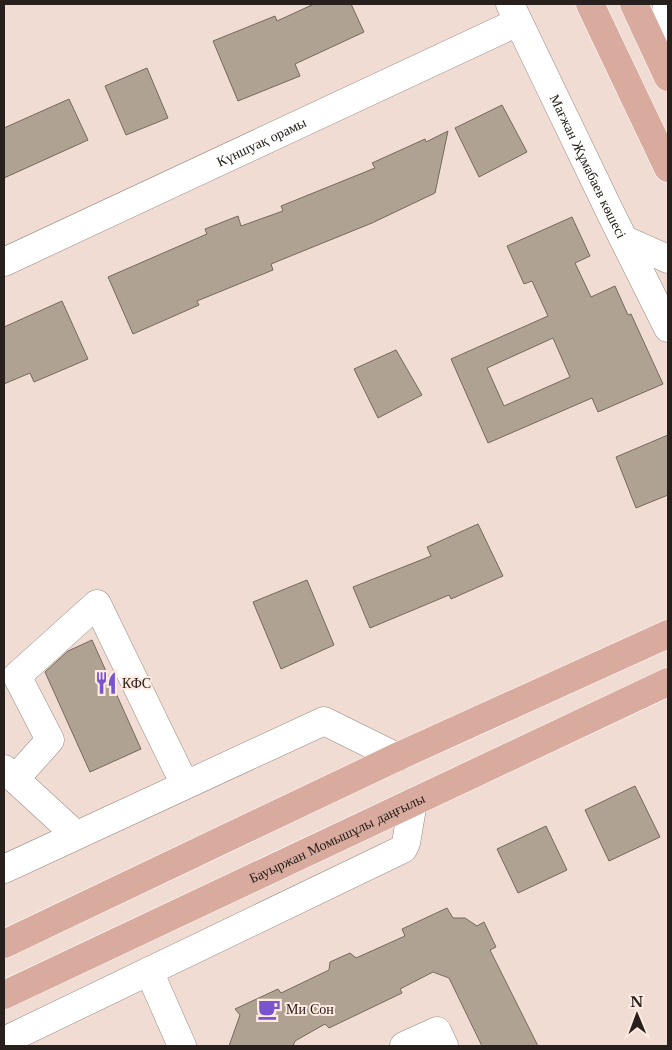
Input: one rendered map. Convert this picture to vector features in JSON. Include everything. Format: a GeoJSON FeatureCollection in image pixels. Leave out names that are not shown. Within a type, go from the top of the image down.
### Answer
{"type":"FeatureCollection","features":[{"type":"Feature","properties":{"kind":"main road"},"geometry":{"type":"LineString","coordinates":[[590,4],[668,168]]}},
{"type":"Feature","properties":{"kind":"main road"},"geometry":{"type":"LineString","coordinates":[[634,4],[664,68]]}},
{"type":"Feature","properties":{"kind":"main road"},"geometry":{"type":"LineString","coordinates":[[4,944],[397,757],[668,634]]}},
{"type":"Feature","properties":{"kind":"main road","name":"Бауыржан Момышұлы даңғылы"},"geometry":{"type":"LineString","coordinates":[[4,994],[668,682]]}},
{"type":"Feature","properties":{"kind":"main road"},"geometry":{"type":"LineString","coordinates":[[611,708],[668,702]]}},
{"type":"Feature","properties":{"kind":"street"},"geometry":{"type":"LineString","coordinates":[[664,68],[667,4]]}},
{"type":"Feature","properties":{"kind":"street","name":"Мағжан Жұмабаев көшесі"},"geometry":{"type":"LineString","coordinates":[[514,13],[668,328]]}},
{"type":"Feature","properties":{"kind":"street","name":"Күншуақ орамы"},"geometry":{"type":"LineString","coordinates":[[4,262],[514,13]]}},
{"type":"Feature","properties":{"kind":"street"},"geometry":{"type":"LineString","coordinates":[[625,240],[668,259]]}},
{"type":"Feature","properties":{"kind":"street"},"geometry":{"type":"LineString","coordinates":[[76,835],[9,774],[50,740],[17,676],[97,604],[185,785]]}},
{"type":"Feature","properties":{"kind":"street"},"geometry":{"type":"LineString","coordinates":[[4,870],[324,721],[397,757]]}},
{"type":"Feature","properties":{"kind":"street"},"geometry":{"type":"LineString","coordinates":[[4,1041],[403,849],[406,843],[413,802]]}},
{"type":"Feature","properties":{"kind":"street"},"geometry":{"type":"LineString","coordinates":[[149,971],[182,1046]]}},
{"type":"Feature","properties":{"kind":"street"},"geometry":{"type":"LineString","coordinates":[[404,1046],[437,1030],[444,1046]]}},
{"type":"Feature","properties":{"kind":"building"},"geometry":{"type":"Polygon","coordinates":[[[314,4],[351,4],[364,32],[295,64],[300,76],[238,101],[213,41],[275,16],[277,21],[314,4]]]}},
{"type":"Feature","properties":{"kind":"building"},"geometry":{"type":"Polygon","coordinates":[[[147,68],[168,118],[126,135],[105,86],[147,68]]]}},
{"type":"Feature","properties":{"kind":"building"},"geometry":{"type":"Polygon","coordinates":[[[69,99],[88,140],[4,178],[4,128],[69,99]]]}},
{"type":"Feature","properties":{"kind":"building"},"geometry":{"type":"Polygon","coordinates":[[[502,105],[527,152],[479,177],[455,128],[502,105]]]}},
{"type":"Feature","properties":{"kind":"building"},"geometry":{"type":"Polygon","coordinates":[[[448,131],[435,193],[372,223],[271,264],[273,270],[197,301],[199,305],[133,334],[108,277],[207,234],[205,229],[238,216],[241,226],[283,211],[281,206],[375,168],[372,163],[425,139],[426,142],[448,131]]]}},
{"type":"Feature","properties":{"kind":"building"},"geometry":{"type":"Polygon","coordinates":[[[572,217],[590,256],[575,263],[591,297],[615,286],[628,315],[631,314],[663,384],[598,412],[592,398],[488,443],[451,359],[548,316],[532,281],[524,284],[507,246],[572,217]],[[553,338],[487,368],[504,406],[570,377],[553,338]]]}},
{"type":"Feature","properties":{"kind":"building"},"geometry":{"type":"Polygon","coordinates":[[[62,301],[88,359],[34,382],[30,373],[4,384],[4,327],[62,301]]]}},
{"type":"Feature","properties":{"kind":"building"},"geometry":{"type":"Polygon","coordinates":[[[396,350],[422,395],[378,418],[354,369],[396,350]]]}},
{"type":"Feature","properties":{"kind":"building"},"geometry":{"type":"Polygon","coordinates":[[[668,435],[668,495],[636,508],[616,457],[668,435]]]}},
{"type":"Feature","properties":{"kind":"building"},"geometry":{"type":"Polygon","coordinates":[[[478,524],[503,576],[451,599],[449,595],[370,628],[353,587],[431,556],[427,547],[478,524]]]}},
{"type":"Feature","properties":{"kind":"building"},"geometry":{"type":"Polygon","coordinates":[[[307,580],[334,645],[281,669],[253,602],[307,580]]]}},
{"type":"Feature","properties":{"kind":"building"},"geometry":{"type":"Polygon","coordinates":[[[92,640],[141,749],[90,772],[45,672],[68,651],[92,640]]]}},
{"type":"Feature","properties":{"kind":"building"},"geometry":{"type":"Polygon","coordinates":[[[635,786],[660,837],[609,861],[585,810],[635,786]]]}},
{"type":"Feature","properties":{"kind":"building"},"geometry":{"type":"Polygon","coordinates":[[[546,826],[567,870],[518,893],[497,849],[546,826]]]}},
{"type":"Feature","properties":{"kind":"building"},"geometry":{"type":"Polygon","coordinates":[[[447,908],[453,918],[465,918],[477,926],[484,922],[496,947],[490,950],[538,1046],[482,1046],[449,978],[433,972],[400,989],[402,993],[329,1028],[325,1024],[295,1041],[293,1046],[229,1046],[240,1015],[235,1009],[278,989],[281,993],[329,970],[330,962],[350,953],[356,958],[405,936],[402,929],[447,908]]]}},
{"type":"Feature","properties":{"kind":"place","name":"КФС"},"geometry":{"type":"Point","coordinates":[106,683]}},
{"type":"Feature","properties":{"kind":"place","name":"Ми Сон"},"geometry":{"type":"Point","coordinates":[269,1009]}}]}
